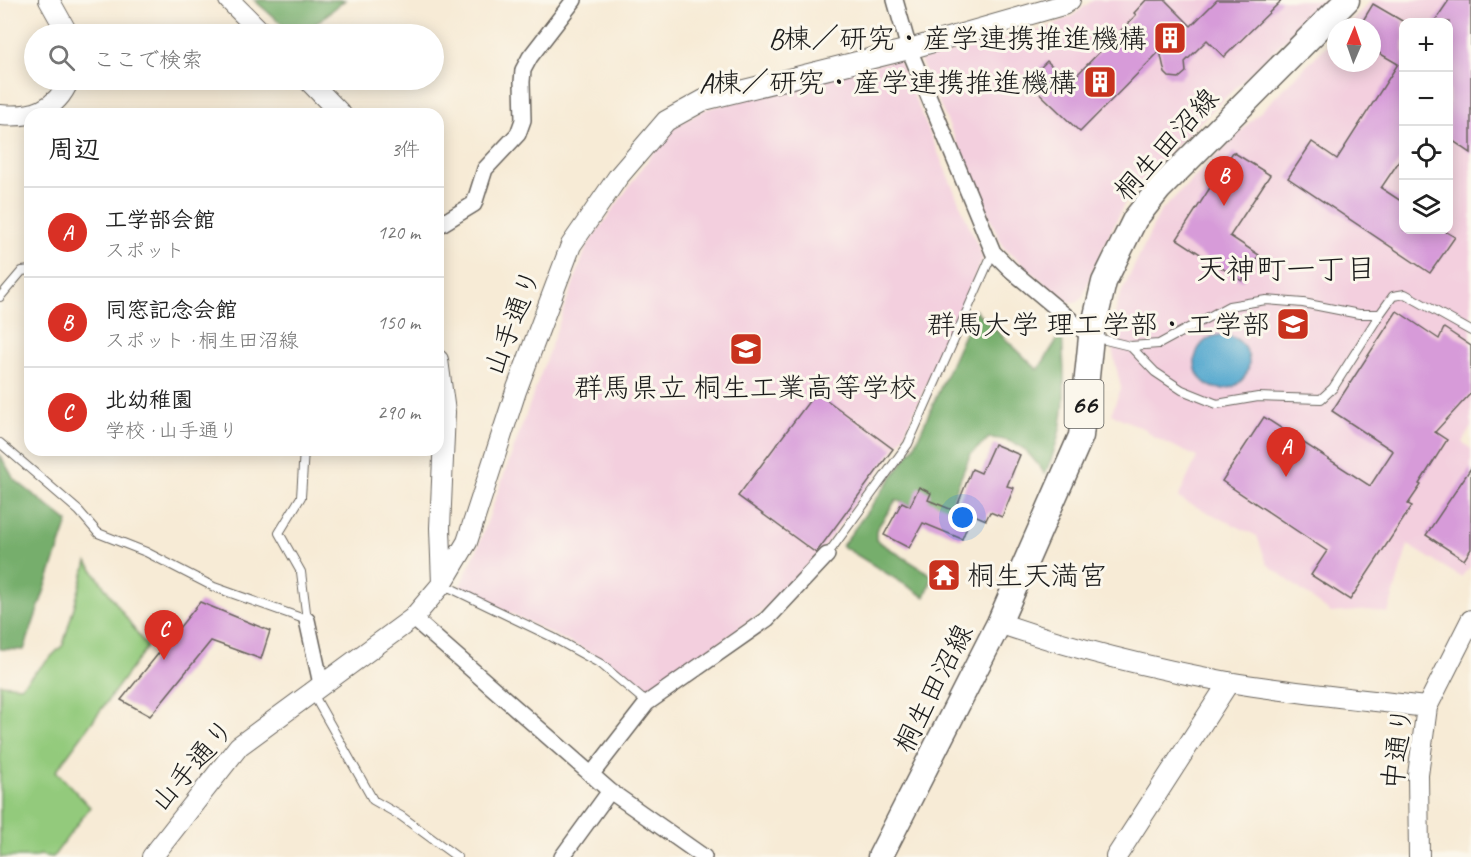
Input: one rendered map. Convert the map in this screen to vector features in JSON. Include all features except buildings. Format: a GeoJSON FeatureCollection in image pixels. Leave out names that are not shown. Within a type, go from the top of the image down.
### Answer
{"type":"FeatureCollection","features":[{"type":"Feature","properties":{"kind":"main road","name":"桐生田沼線"},"geometry":{"type":"LineString","coordinates":[[880,857],[999,623],[1081,436],[1091,337],[1104,282],[1136,219],[1159,189],[1347,0]]}},
{"type":"Feature","properties":{"kind":"street"},"geometry":{"type":"LineString","coordinates":[[49,0],[62,24]]}},
{"type":"Feature","properties":{"kind":"street"},"geometry":{"type":"LineString","coordinates":[[229,0],[253,24]]}},
{"type":"Feature","properties":{"kind":"street"},"geometry":{"type":"LineString","coordinates":[[444,222],[474,204],[485,169],[518,134],[523,120],[523,70],[530,57],[574,0]]}},
{"type":"Feature","properties":{"kind":"street"},"geometry":{"type":"LineString","coordinates":[[895,0],[909,49],[993,252],[1011,270],[1091,337]]}},
{"type":"Feature","properties":{"kind":"street","name":"山手通り"},"geometry":{"type":"LineString","coordinates":[[152,857],[239,746],[316,687],[413,618],[442,584],[467,542],[516,391],[571,245],[618,177],[666,121],[704,100],[909,49],[1064,5],[1071,0]]}},
{"type":"Feature","properties":{"kind":"street"},"geometry":{"type":"LineString","coordinates":[[44,108],[55,104],[63,90]]}},
{"type":"Feature","properties":{"kind":"street"},"geometry":{"type":"LineString","coordinates":[[318,90],[335,108]]}},
{"type":"Feature","properties":{"kind":"street"},"geometry":{"type":"LineString","coordinates":[[0,115],[18,117],[24,115]]}},
{"type":"Feature","properties":{"kind":"street"},"geometry":{"type":"LineString","coordinates":[[441,456],[442,584]]}},
{"type":"Feature","properties":{"kind":"street"},"geometry":{"type":"LineString","coordinates":[[591,775],[647,703],[766,619],[828,555]]}},
{"type":"Feature","properties":{"kind":"street"},"geometry":{"type":"LineString","coordinates":[[413,618],[610,791],[704,857]]}},
{"type":"Feature","properties":{"kind":"street"},"geometry":{"type":"LineString","coordinates":[[307,620],[316,687]]}},
{"type":"Feature","properties":{"kind":"street","name":"中通り"},"geometry":{"type":"LineString","coordinates":[[1419,857],[1418,775],[1427,707],[1471,620]]}},
{"type":"Feature","properties":{"kind":"street"},"geometry":{"type":"LineString","coordinates":[[999,623],[1061,644],[1229,682],[1427,707]]}},
{"type":"Feature","properties":{"kind":"street"},"geometry":{"type":"LineString","coordinates":[[1116,857],[1229,682]]}},
{"type":"Feature","properties":{"kind":"street"},"geometry":{"type":"LineString","coordinates":[[562,857],[610,791]]}},
{"type":"Feature","properties":{"kind":"lane"},"geometry":{"type":"LineString","coordinates":[[828,555],[908,444],[993,252]]}},
{"type":"Feature","properties":{"kind":"lane"},"geometry":{"type":"LineString","coordinates":[[0,297],[24,271]]}},
{"type":"Feature","properties":{"kind":"lane"},"geometry":{"type":"LineString","coordinates":[[1130,346],[1155,372],[1182,390],[1217,404],[1258,397],[1321,399],[1333,388],[1393,297],[1405,294],[1471,331]]}},
{"type":"Feature","properties":{"kind":"lane"},"geometry":{"type":"LineString","coordinates":[[1091,337],[1130,346],[1159,344],[1229,306],[1266,300],[1303,303],[1359,314],[1380,314]]}},
{"type":"Feature","properties":{"kind":"lane"},"geometry":{"type":"LineString","coordinates":[[0,443],[79,511],[98,533],[146,552],[214,587],[307,620],[301,572],[279,532],[301,497],[304,456]]}},
{"type":"Feature","properties":{"kind":"lane"},"geometry":{"type":"LineString","coordinates":[[442,584],[602,664],[647,703]]}},
{"type":"Feature","properties":{"kind":"lane"},"geometry":{"type":"LineString","coordinates":[[316,687],[372,800],[401,816],[457,857]]}},
{"type":"Feature","properties":{"kind":"shaded area"},"geometry":{"type":"Polygon","coordinates":[[[1093,0],[1326,0],[1160,161],[1127,198],[1094,267],[1083,296],[1078,302],[1066,302],[1003,247],[920,60],[1047,28],[1072,16],[1093,0]]]}},
{"type":"Feature","properties":{"kind":"shaded area","name":"群馬大学 理工学部・工学部"},"geometry":{"type":"Polygon","coordinates":[[[1372,0],[1471,0],[1471,427],[1462,442],[1471,449],[1471,566],[1461,577],[1408,545],[1388,613],[1370,610],[1331,613],[1267,564],[1257,536],[1178,498],[1197,457],[1111,414],[1121,388],[1111,345],[1117,302],[1160,212],[1327,45],[1327,72],[1381,72],[1381,18],[1354,18],[1372,0]]]}},
{"type":"Feature","properties":{"kind":"shaded area","name":"群馬県立 桐生工業高等学校"},"geometry":{"type":"Polygon","coordinates":[[[898,59],[983,258],[902,439],[818,555],[760,613],[651,692],[643,692],[605,660],[459,588],[477,550],[587,246],[670,129],[706,109],[898,59]]]}},
{"type":"Feature","properties":{"kind":"green space"},"geometry":{"type":"Polygon","coordinates":[[[254,0],[345,0],[315,24],[282,24],[254,0]]]}},
{"type":"Feature","properties":{"kind":"green space"},"geometry":{"type":"Polygon","coordinates":[[[975,310],[1038,370],[1062,332],[1064,404],[1062,421],[1053,455],[1045,474],[1022,448],[1008,441],[989,438],[970,455],[944,520],[896,500],[876,530],[876,540],[933,576],[925,597],[842,546],[914,447],[975,310]]]}},
{"type":"Feature","properties":{"kind":"green space"},"geometry":{"type":"Polygon","coordinates":[[[0,455],[14,479],[68,522],[24,650],[0,649],[0,455]]]}},
{"type":"Feature","properties":{"kind":"green space"},"geometry":{"type":"Polygon","coordinates":[[[87,562],[147,647],[56,771],[90,807],[53,857],[39,855],[36,857],[0,857],[0,684],[21,686],[63,645],[87,562]]]}},
{"type":"Feature","properties":{"kind":"water"},"geometry":{"type":"Polygon","coordinates":[[[1217,335],[1227,335],[1237,339],[1245,347],[1249,362],[1245,377],[1237,385],[1227,389],[1217,389],[1207,385],[1199,377],[1195,367],[1195,357],[1199,347],[1207,339],[1217,335]]]}},
{"type":"Feature","properties":{"kind":"place","name":"B棟／研究・産学連携推進機構"},"geometry":{"type":"Point","coordinates":[1170,38]}},
{"type":"Feature","properties":{"kind":"place","name":"A棟／研究・産学連携推進機構"},"geometry":{"type":"Point","coordinates":[1100,82]}},
{"type":"Feature","properties":{"kind":"place","name":"同窓記念会館"},"geometry":{"type":"Point","coordinates":[1224,206]}},
{"type":"Feature","properties":{"kind":"place","name":"群馬大学 理工学部・工学部"},"geometry":{"type":"Point","coordinates":[1293,324]}},
{"type":"Feature","properties":{"kind":"place","name":"群馬県立 桐生工業高等学校"},"geometry":{"type":"Point","coordinates":[746,349]}},
{"type":"Feature","properties":{"kind":"place","name":"工学部会館"},"geometry":{"type":"Point","coordinates":[1286,477]}},
{"type":"Feature","properties":{"kind":"place","name":"桐生天満宮"},"geometry":{"type":"Point","coordinates":[944,575]}},
{"type":"Feature","properties":{"kind":"place","name":"北幼稚園"},"geometry":{"type":"Point","coordinates":[164,660]}},
{"type":"Feature","properties":{"kind":"district","name":"天神町一丁目"},"geometry":{"type":"Point","coordinates":[1286,269]}}]}
